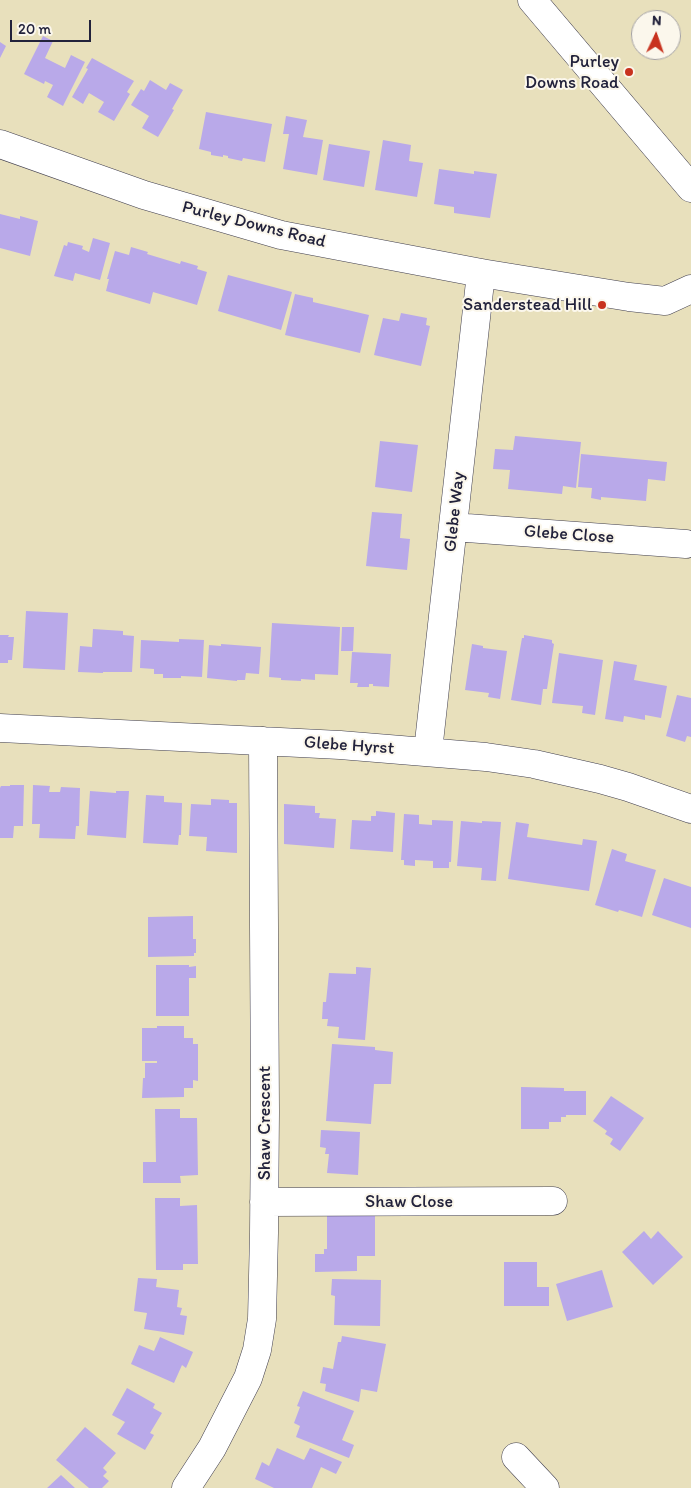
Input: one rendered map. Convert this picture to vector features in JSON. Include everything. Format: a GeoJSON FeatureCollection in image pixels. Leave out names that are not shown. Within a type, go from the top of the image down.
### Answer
{"type":"FeatureCollection","features":[{"type":"Feature","properties":{"kind":"street"},"geometry":{"type":"LineString","coordinates":[[532,0],[691,188]]}},
{"type":"Feature","properties":{"kind":"street","name":"Purley Downs Road"},"geometry":{"type":"LineString","coordinates":[[0,144],[144,195],[281,236],[629,297],[665,301],[691,289]]}},
{"type":"Feature","properties":{"kind":"street","name":"Glebe Way"},"geometry":{"type":"LineString","coordinates":[[428,751],[481,272]]}},
{"type":"Feature","properties":{"kind":"street","name":"Glebe Close"},"geometry":{"type":"LineString","coordinates":[[453,527],[686,544]]}},
{"type":"Feature","properties":{"kind":"street","name":"Glebe Hyrst"},"geometry":{"type":"LineString","coordinates":[[0,728],[428,751],[513,760],[570,771],[628,787],[691,809]]}},
{"type":"Feature","properties":{"kind":"street","name":"Shaw Crescent"},"geometry":{"type":"LineString","coordinates":[[186,1488],[222,1430],[248,1378],[260,1334],[263,1304],[264,1202],[263,741]]}},
{"type":"Feature","properties":{"kind":"street","name":"Shaw Close"},"geometry":{"type":"LineString","coordinates":[[264,1202],[553,1201]]}},
{"type":"Feature","properties":{"kind":"street"},"geometry":{"type":"LineString","coordinates":[[516,1457],[544,1488]]}},
{"type":"Feature","properties":{"kind":"building"},"geometry":{"type":"Polygon","coordinates":[[[43,36],[53,41],[45,58],[65,68],[71,55],[85,62],[63,106],[47,97],[53,85],[45,81],[44,84],[24,74],[43,36]]]}},
{"type":"Feature","properties":{"kind":"building"},"geometry":{"type":"Polygon","coordinates":[[[0,42],[6,46],[0,58],[0,42]]]}},
{"type":"Feature","properties":{"kind":"building"},"geometry":{"type":"Polygon","coordinates":[[[92,58],[134,81],[127,92],[130,94],[114,121],[98,112],[104,102],[89,93],[83,104],[72,97],[92,58]]]}},
{"type":"Feature","properties":{"kind":"building"},"geometry":{"type":"Polygon","coordinates":[[[150,80],[166,90],[170,83],[183,90],[158,137],[142,128],[149,116],[131,105],[141,89],[144,91],[150,80]]]}},
{"type":"Feature","properties":{"kind":"building"},"geometry":{"type":"Polygon","coordinates":[[[206,112],[272,124],[265,162],[243,158],[242,161],[223,155],[223,157],[211,155],[211,152],[199,149],[206,112]]]}},
{"type":"Feature","properties":{"kind":"building"},"geometry":{"type":"Polygon","coordinates":[[[286,116],[307,120],[303,137],[323,140],[317,175],[283,169],[289,134],[283,134],[286,116]]]}},
{"type":"Feature","properties":{"kind":"building"},"geometry":{"type":"Polygon","coordinates":[[[383,140],[411,145],[409,161],[423,163],[417,197],[375,190],[383,140]]]}},
{"type":"Feature","properties":{"kind":"building"},"geometry":{"type":"Polygon","coordinates":[[[329,144],[370,151],[364,187],[323,180],[329,144]]]}},
{"type":"Feature","properties":{"kind":"building"},"geometry":{"type":"Polygon","coordinates":[[[439,169],[474,174],[474,171],[497,174],[490,218],[454,213],[454,207],[434,204],[439,169]]]}},
{"type":"Feature","properties":{"kind":"building"},"geometry":{"type":"Polygon","coordinates":[[[0,214],[20,219],[20,216],[38,221],[30,256],[0,248],[0,214]]]}},
{"type":"Feature","properties":{"kind":"building"},"geometry":{"type":"Polygon","coordinates":[[[93,238],[110,243],[100,280],[75,273],[73,281],[54,276],[64,245],[67,246],[68,242],[83,246],[82,249],[89,252],[93,238]]]}},
{"type":"Feature","properties":{"kind":"building"},"geometry":{"type":"Polygon","coordinates":[[[131,247],[180,264],[181,261],[198,266],[197,269],[207,272],[197,305],[153,292],[150,304],[106,291],[109,279],[107,279],[115,251],[129,255],[131,247]]]}},
{"type":"Feature","properties":{"kind":"building"},"geometry":{"type":"Polygon","coordinates":[[[228,275],[292,292],[281,330],[218,311],[228,275]]]}},
{"type":"Feature","properties":{"kind":"building"},"geometry":{"type":"Polygon","coordinates":[[[295,294],[313,298],[313,302],[369,315],[360,353],[285,335],[295,294]]]}},
{"type":"Feature","properties":{"kind":"building"},"geometry":{"type":"Polygon","coordinates":[[[401,313],[427,318],[426,325],[430,326],[421,366],[374,355],[383,318],[399,321],[401,313]]]}},
{"type":"Feature","properties":{"kind":"building"},"geometry":{"type":"Polygon","coordinates":[[[515,436],[581,442],[576,488],[563,486],[562,494],[508,489],[510,470],[493,469],[495,449],[513,450],[515,436]]]}},
{"type":"Feature","properties":{"kind":"building"},"geometry":{"type":"Polygon","coordinates":[[[380,441],[418,445],[412,492],[375,487],[380,441]]]}},
{"type":"Feature","properties":{"kind":"building"},"geometry":{"type":"Polygon","coordinates":[[[581,454],[667,462],[665,481],[648,479],[646,501],[601,497],[601,500],[591,498],[592,488],[578,487],[581,454]]]}},
{"type":"Feature","properties":{"kind":"building"},"geometry":{"type":"Polygon","coordinates":[[[372,512],[402,514],[400,538],[410,539],[407,570],[366,566],[372,512]]]}},
{"type":"Feature","properties":{"kind":"building"},"geometry":{"type":"Polygon","coordinates":[[[26,611],[68,613],[65,670],[23,668],[26,611]]]}},
{"type":"Feature","properties":{"kind":"building"},"geometry":{"type":"Polygon","coordinates":[[[272,623],[340,627],[338,675],[315,674],[315,680],[301,679],[301,681],[269,677],[272,623]]]}},
{"type":"Feature","properties":{"kind":"building"},"geometry":{"type":"Polygon","coordinates":[[[342,627],[354,627],[353,651],[341,651],[342,627]]]}},
{"type":"Feature","properties":{"kind":"building"},"geometry":{"type":"Polygon","coordinates":[[[93,629],[123,631],[123,635],[134,636],[132,672],[78,672],[80,646],[92,647],[93,629]]]}},
{"type":"Feature","properties":{"kind":"building"},"geometry":{"type":"Polygon","coordinates":[[[0,635],[14,637],[12,660],[8,660],[8,663],[0,663],[0,635]]]}},
{"type":"Feature","properties":{"kind":"building"},"geometry":{"type":"Polygon","coordinates":[[[524,635],[552,640],[554,644],[547,689],[543,689],[541,705],[511,700],[524,635]]]}},
{"type":"Feature","properties":{"kind":"building"},"geometry":{"type":"Polygon","coordinates":[[[179,639],[204,640],[202,677],[181,676],[181,678],[163,678],[163,674],[154,674],[154,669],[140,668],[141,640],[179,642],[179,639]]]}},
{"type":"Feature","properties":{"kind":"building"},"geometry":{"type":"Polygon","coordinates":[[[221,644],[261,647],[259,674],[246,673],[245,680],[237,681],[207,678],[209,645],[221,646],[221,644]]]}},
{"type":"Feature","properties":{"kind":"building"},"geometry":{"type":"Polygon","coordinates":[[[472,644],[483,646],[483,648],[507,651],[500,699],[488,697],[489,693],[465,690],[472,644]]]}},
{"type":"Feature","properties":{"kind":"building"},"geometry":{"type":"Polygon","coordinates":[[[352,652],[391,654],[389,687],[369,684],[369,687],[357,687],[358,683],[350,683],[352,652]]]}},
{"type":"Feature","properties":{"kind":"building"},"geometry":{"type":"Polygon","coordinates":[[[559,653],[603,660],[595,715],[582,713],[583,706],[552,703],[559,653]]]}},
{"type":"Feature","properties":{"kind":"building"},"geometry":{"type":"Polygon","coordinates":[[[614,661],[637,665],[634,680],[667,686],[661,718],[645,715],[645,720],[624,716],[623,722],[605,719],[614,661]]]}},
{"type":"Feature","properties":{"kind":"building"},"geometry":{"type":"Polygon","coordinates":[[[677,695],[691,698],[691,737],[687,736],[685,742],[666,736],[677,695]]]}},
{"type":"Feature","properties":{"kind":"building"},"geometry":{"type":"Polygon","coordinates":[[[24,785],[23,826],[14,826],[13,838],[0,838],[0,788],[1,786],[24,785]]]}},
{"type":"Feature","properties":{"kind":"building"},"geometry":{"type":"Polygon","coordinates":[[[33,785],[50,786],[49,792],[60,792],[61,787],[80,788],[79,826],[76,826],[75,839],[39,838],[40,824],[32,824],[33,785]]]}},
{"type":"Feature","properties":{"kind":"building"},"geometry":{"type":"Polygon","coordinates":[[[90,791],[116,793],[116,791],[129,791],[126,838],[87,835],[90,791]]]}},
{"type":"Feature","properties":{"kind":"building"},"geometry":{"type":"Polygon","coordinates":[[[146,795],[164,796],[164,802],[182,803],[181,835],[179,835],[178,845],[143,843],[146,795]]]}},
{"type":"Feature","properties":{"kind":"building"},"geometry":{"type":"Polygon","coordinates":[[[211,799],[229,800],[229,803],[237,803],[237,853],[206,851],[207,837],[189,836],[191,804],[211,805],[211,799]]]}},
{"type":"Feature","properties":{"kind":"building"},"geometry":{"type":"Polygon","coordinates":[[[284,804],[315,806],[315,813],[320,813],[319,818],[336,819],[334,848],[284,844],[284,804]]]}},
{"type":"Feature","properties":{"kind":"building"},"geometry":{"type":"Polygon","coordinates":[[[376,811],[395,813],[393,852],[350,849],[352,820],[371,821],[371,816],[376,816],[376,811]]]}},
{"type":"Feature","properties":{"kind":"building"},"geometry":{"type":"Polygon","coordinates":[[[404,814],[419,815],[419,824],[432,825],[432,820],[453,821],[449,868],[433,868],[433,861],[415,860],[415,866],[404,865],[404,860],[401,860],[404,814]]]}},
{"type":"Feature","properties":{"kind":"building"},"geometry":{"type":"Polygon","coordinates":[[[461,821],[501,822],[496,881],[481,880],[482,868],[457,866],[461,821]]]}},
{"type":"Feature","properties":{"kind":"building"},"geometry":{"type":"Polygon","coordinates":[[[516,822],[529,824],[527,837],[582,845],[583,839],[597,841],[589,891],[508,879],[516,822]]]}},
{"type":"Feature","properties":{"kind":"building"},"geometry":{"type":"Polygon","coordinates":[[[612,849],[627,854],[625,861],[656,870],[642,917],[595,905],[612,849]]]}},
{"type":"Feature","properties":{"kind":"building"},"geometry":{"type":"Polygon","coordinates":[[[664,878],[691,887],[691,928],[652,915],[664,878]]]}},
{"type":"Feature","properties":{"kind":"building"},"geometry":{"type":"Polygon","coordinates":[[[193,916],[193,939],[196,939],[196,953],[194,953],[194,956],[148,957],[148,917],[193,916]]]}},
{"type":"Feature","properties":{"kind":"building"},"geometry":{"type":"Polygon","coordinates":[[[156,965],[196,966],[196,978],[189,978],[189,1016],[156,1016],[156,965]]]}},
{"type":"Feature","properties":{"kind":"building"},"geometry":{"type":"Polygon","coordinates":[[[356,967],[371,968],[365,1040],[338,1038],[339,1027],[327,1026],[328,1019],[322,1019],[323,1002],[326,1002],[329,973],[356,974],[356,967]]]}},
{"type":"Feature","properties":{"kind":"building"},"geometry":{"type":"Polygon","coordinates":[[[157,1026],[184,1026],[184,1038],[193,1038],[193,1044],[198,1044],[198,1081],[193,1080],[193,1088],[184,1088],[184,1097],[142,1098],[145,1063],[157,1063],[157,1061],[142,1061],[142,1028],[157,1028],[157,1026]]]}},
{"type":"Feature","properties":{"kind":"building"},"geometry":{"type":"Polygon","coordinates":[[[332,1044],[375,1047],[375,1050],[393,1052],[391,1084],[374,1084],[371,1124],[326,1121],[332,1044]]]}},
{"type":"Feature","properties":{"kind":"building"},"geometry":{"type":"Polygon","coordinates":[[[521,1087],[564,1088],[564,1091],[586,1091],[586,1115],[566,1115],[566,1117],[561,1117],[561,1122],[549,1122],[549,1129],[521,1129],[521,1087]]]}},
{"type":"Feature","properties":{"kind":"building"},"geometry":{"type":"Polygon","coordinates":[[[611,1096],[644,1118],[620,1151],[610,1144],[613,1139],[605,1134],[607,1131],[593,1121],[611,1096]]]}},
{"type":"Feature","properties":{"kind":"building"},"geometry":{"type":"Polygon","coordinates":[[[155,1109],[180,1109],[180,1118],[197,1118],[198,1175],[180,1176],[181,1183],[143,1183],[143,1162],[156,1162],[155,1109]]]}},
{"type":"Feature","properties":{"kind":"building"},"geometry":{"type":"Polygon","coordinates":[[[321,1130],[360,1132],[358,1175],[327,1173],[329,1154],[325,1154],[326,1148],[320,1147],[321,1130]]]}},
{"type":"Feature","properties":{"kind":"building"},"geometry":{"type":"Polygon","coordinates":[[[155,1198],[180,1198],[180,1206],[197,1205],[198,1264],[183,1264],[183,1270],[156,1270],[155,1198]]]}},
{"type":"Feature","properties":{"kind":"building"},"geometry":{"type":"Polygon","coordinates":[[[327,1216],[375,1216],[375,1256],[357,1256],[357,1271],[315,1272],[315,1254],[324,1254],[324,1249],[327,1249],[327,1216]]]}},
{"type":"Feature","properties":{"kind":"building"},"geometry":{"type":"Polygon","coordinates":[[[644,1231],[651,1239],[658,1231],[683,1257],[653,1285],[622,1252],[644,1231]]]}},
{"type":"Feature","properties":{"kind":"building"},"geometry":{"type":"Polygon","coordinates":[[[504,1262],[537,1262],[537,1287],[549,1287],[549,1306],[504,1306],[504,1262]]]}},
{"type":"Feature","properties":{"kind":"building"},"geometry":{"type":"Polygon","coordinates":[[[602,1270],[613,1307],[567,1321],[556,1284],[602,1270]]]}},
{"type":"Feature","properties":{"kind":"building"},"geometry":{"type":"Polygon","coordinates":[[[138,1278],[157,1279],[156,1287],[179,1290],[177,1307],[182,1308],[180,1315],[187,1316],[184,1335],[144,1329],[147,1313],[134,1311],[138,1278]]]}},
{"type":"Feature","properties":{"kind":"building"},"geometry":{"type":"Polygon","coordinates":[[[332,1279],[381,1280],[380,1326],[334,1325],[335,1296],[331,1295],[332,1279]]]}},
{"type":"Feature","properties":{"kind":"building"},"geometry":{"type":"Polygon","coordinates":[[[342,1336],[386,1344],[377,1392],[361,1389],[359,1402],[325,1391],[326,1384],[320,1383],[323,1367],[333,1369],[338,1342],[341,1342],[342,1336]]]}},
{"type":"Feature","properties":{"kind":"building"},"geometry":{"type":"Polygon","coordinates":[[[160,1337],[193,1352],[186,1368],[182,1365],[174,1383],[131,1364],[139,1345],[154,1351],[160,1337]]]}},
{"type":"Feature","properties":{"kind":"building"},"geometry":{"type":"Polygon","coordinates":[[[127,1388],[155,1404],[153,1408],[162,1413],[150,1433],[154,1435],[145,1450],[117,1434],[125,1422],[112,1415],[127,1388]]]}},
{"type":"Feature","properties":{"kind":"building"},"geometry":{"type":"Polygon","coordinates":[[[303,1391],[354,1411],[342,1440],[354,1445],[349,1458],[296,1437],[300,1426],[294,1423],[300,1407],[297,1406],[303,1391]]]}},
{"type":"Feature","properties":{"kind":"building"},"geometry":{"type":"Polygon","coordinates":[[[85,1427],[116,1453],[103,1468],[107,1472],[103,1476],[109,1481],[102,1488],[89,1488],[56,1460],[85,1427]]]}},
{"type":"Feature","properties":{"kind":"building"},"geometry":{"type":"Polygon","coordinates":[[[277,1448],[304,1460],[310,1448],[342,1462],[336,1474],[321,1467],[312,1488],[274,1488],[255,1479],[262,1462],[269,1466],[277,1448]]]}},
{"type":"Feature","properties":{"kind":"building"},"geometry":{"type":"Polygon","coordinates":[[[61,1475],[75,1488],[47,1488],[61,1475]]]}},
{"type":"Feature","properties":{"kind":"place","name":"Purley Downs Road"},"geometry":{"type":"Point","coordinates":[629,72]}},
{"type":"Feature","properties":{"kind":"place","name":"Sanderstead Hill"},"geometry":{"type":"Point","coordinates":[602,305]}}]}
